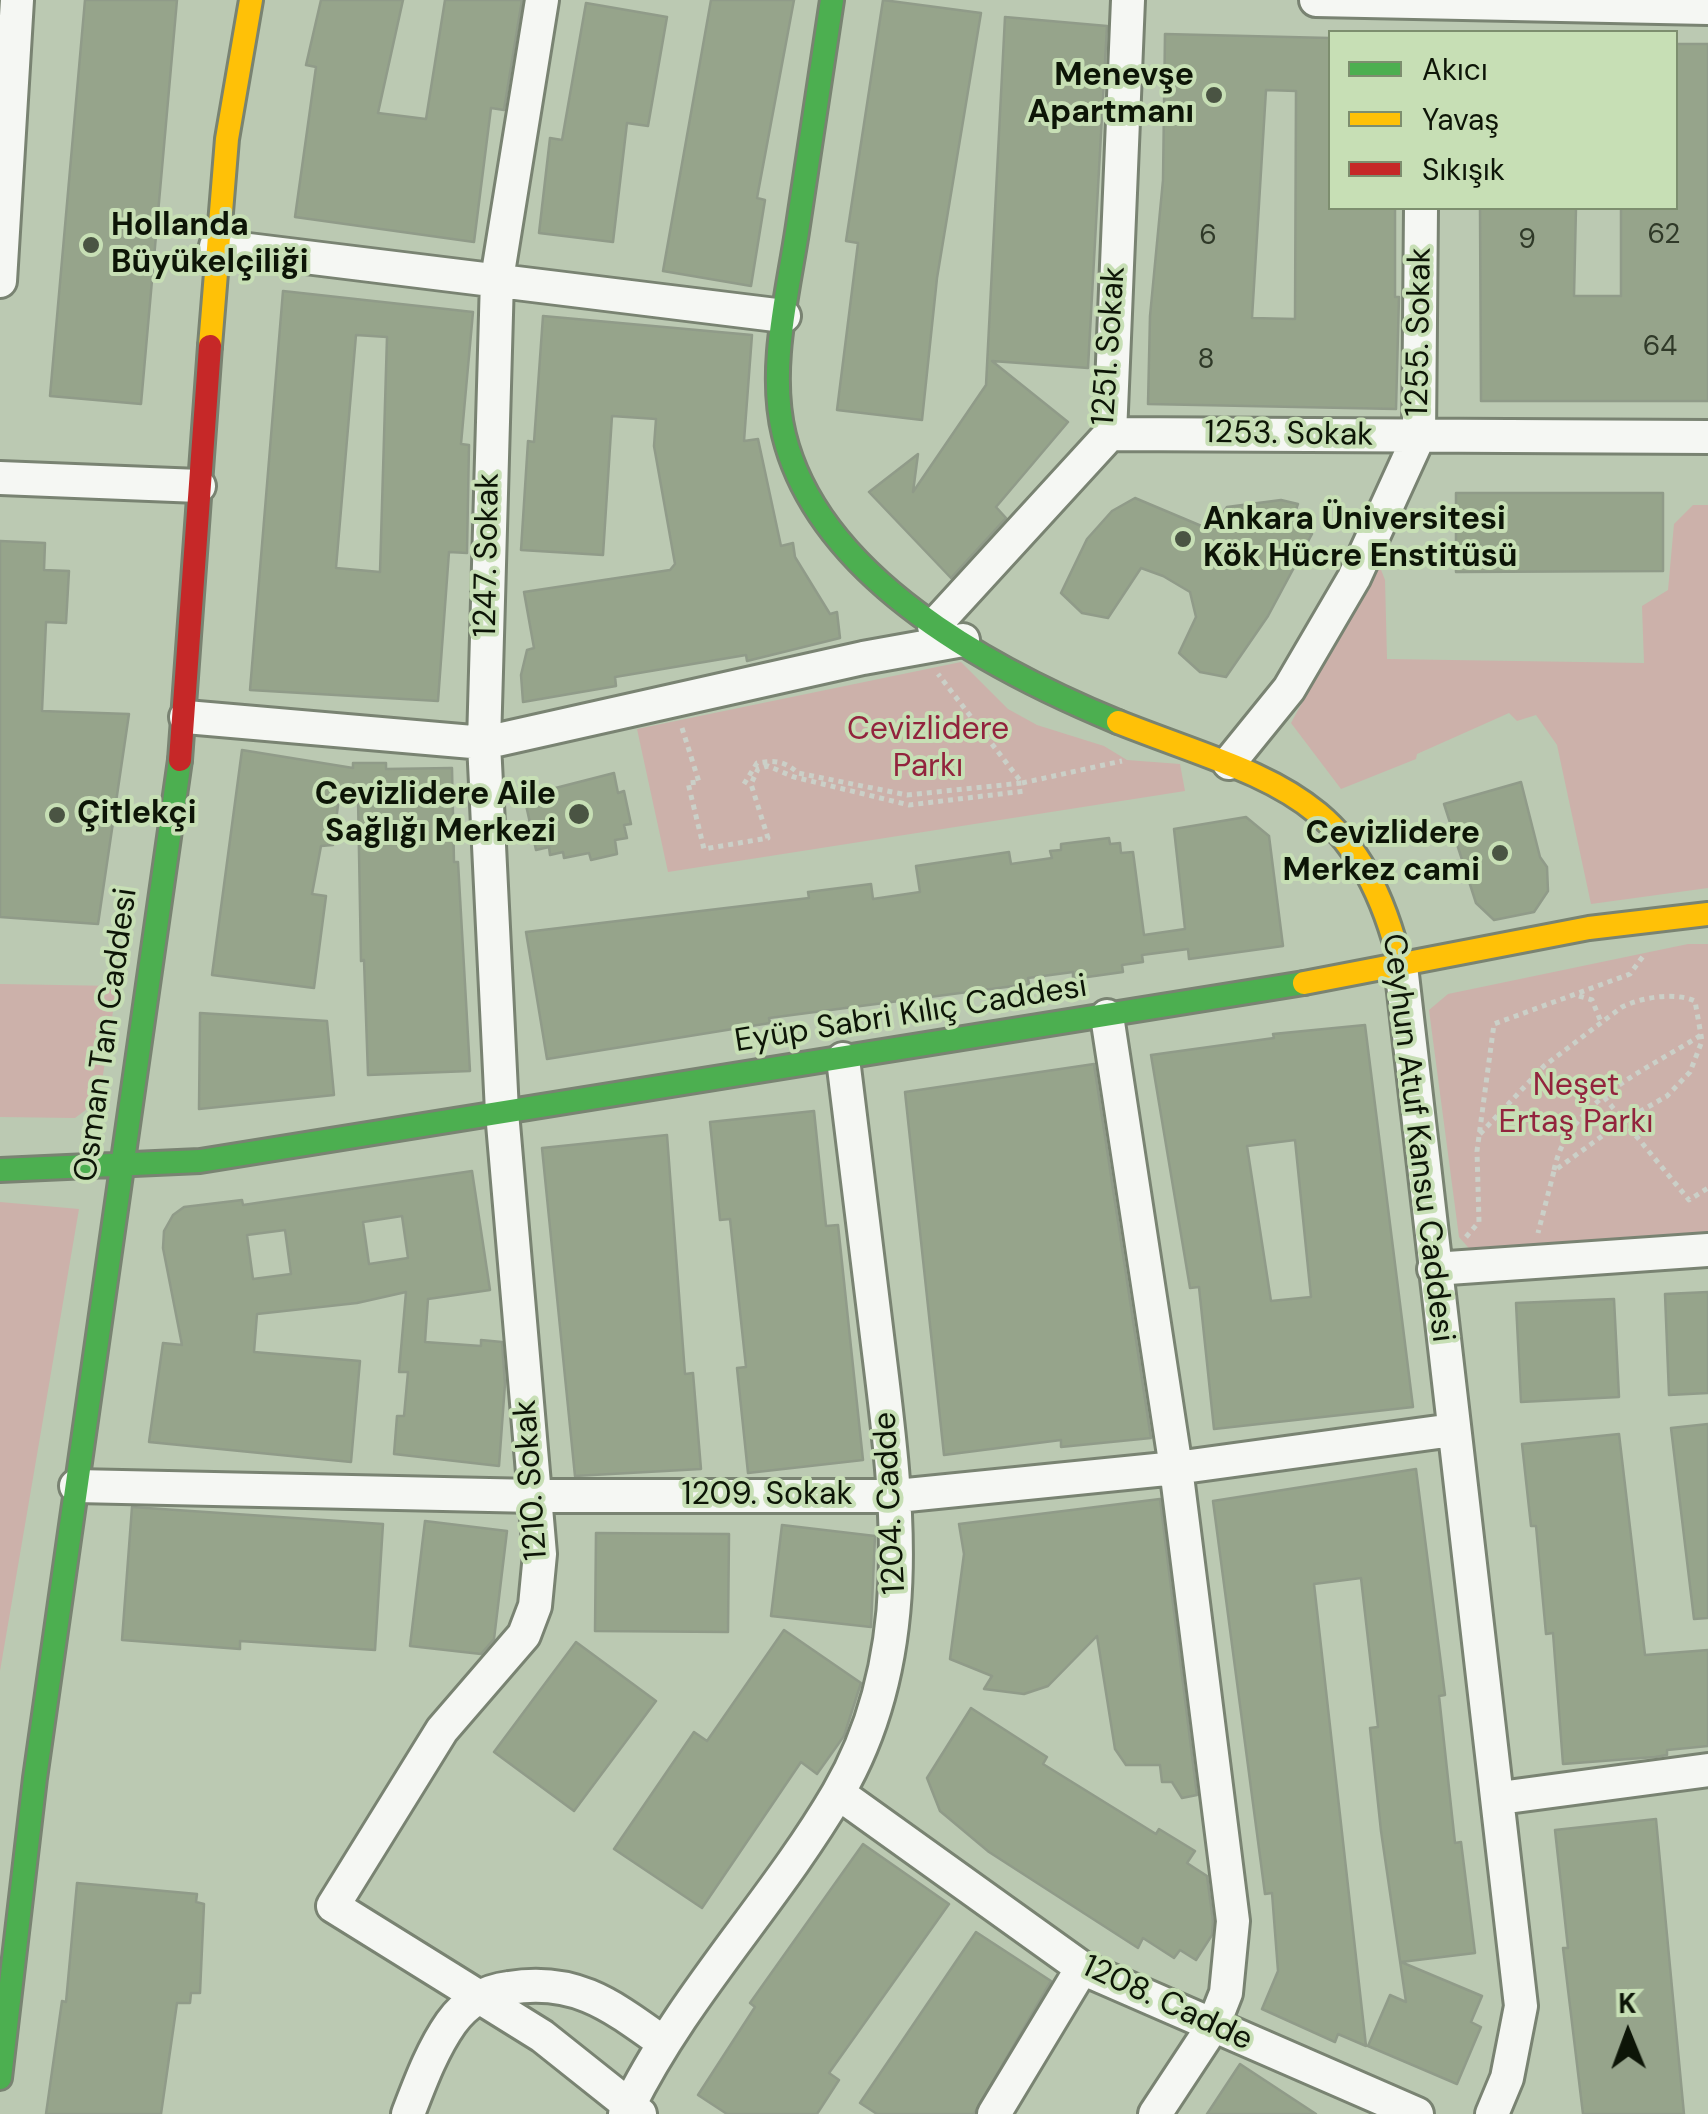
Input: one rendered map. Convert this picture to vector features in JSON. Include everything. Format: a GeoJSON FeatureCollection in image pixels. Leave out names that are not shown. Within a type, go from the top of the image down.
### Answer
{"type":"FeatureCollection","features":[{"type":"Feature","properties":{"kind":"street"},"geometry":{"type":"LineString","coordinates":[[0,281],[17,0]]}},
{"type":"Feature","properties":{"kind":"street","name":"Osman Tan Caddesi"},"geometry":{"type":"LineString","coordinates":[[0,2078],[35,1778],[186,716],[216,246],[227,139],[251,0]]}},
{"type":"Feature","properties":{"kind":"street","name":"1247. Sokak"},"geometry":{"type":"LineString","coordinates":[[502,1112],[484,743],[498,279],[542,0]]}},
{"type":"Feature","properties":{"kind":"street","name":"Ceyhun Atuf Kansu Caddesi"},"geometry":{"type":"LineString","coordinates":[[832,0],[784,316],[779,382],[784,437],[806,497],[867,568],[938,638],[1014,678],[1229,763],[1328,819],[1374,888],[1392,925],[1401,966],[1521,2006],[1508,2078],[1492,2114]]}},
{"type":"Feature","properties":{"kind":"street","name":"1251. Sokak"},"geometry":{"type":"LineString","coordinates":[[938,638],[1110,434],[1128,0]]}},
{"type":"Feature","properties":{"kind":"street"},"geometry":{"type":"LineString","coordinates":[[1316,0],[1424,12],[1708,8]]}},
{"type":"Feature","properties":{"kind":"street","name":"1255. Sokak"},"geometry":{"type":"LineString","coordinates":[[1229,763],[1289,689],[1354,578],[1418,436],[1422,210]]}},
{"type":"Feature","properties":{"kind":"street"},"geometry":{"type":"LineString","coordinates":[[216,246],[784,316]]}},
{"type":"Feature","properties":{"kind":"street","name":"1253. Sokak"},"geometry":{"type":"LineString","coordinates":[[1110,434],[1708,437]]}},
{"type":"Feature","properties":{"kind":"street"},"geometry":{"type":"LineString","coordinates":[[0,478],[200,486]]}},
{"type":"Feature","properties":{"kind":"street"},"geometry":{"type":"LineString","coordinates":[[186,716],[484,743],[938,638]]}},
{"type":"Feature","properties":{"kind":"street","name":"Eyüp Sabri Kılıç Caddesi"},"geometry":{"type":"LineString","coordinates":[[0,1170],[200,1161],[1106,1016],[1401,966],[1534,937],[1708,914]]}},
{"type":"Feature","properties":{"kind":"street"},"geometry":{"type":"LineString","coordinates":[[1106,1016],[1176,1468],[1232,1922],[1226,1993],[1212,2026],[1155,2114]]}},
{"type":"Feature","properties":{"kind":"street","name":"1204. Cadde"},"geometry":{"type":"LineString","coordinates":[[632,2111],[664,2043],[838,1793],[872,1724],[888,1668],[897,1610],[897,1496],[843,1059]]}},
{"type":"Feature","properties":{"kind":"street","name":"1210. Sokak"},"geometry":{"type":"LineString","coordinates":[[478,1996],[333,1906],[442,1730],[524,1635],[538,1584],[535,1496],[502,1112]]}},
{"type":"Feature","properties":{"kind":"street","name":"Eyüp Sabri Kılıç Caddesi"},"geometry":{"type":"LineString","coordinates":[[0,1148],[121,1166]]}},
{"type":"Feature","properties":{"kind":"street"},"geometry":{"type":"LineString","coordinates":[[1434,1270],[1708,1250]]}},
{"type":"Feature","properties":{"kind":"street","name":"1209. Sokak"},"geometry":{"type":"LineString","coordinates":[[76,1486],[535,1496],[897,1496],[1176,1468],[1453,1430]]}},
{"type":"Feature","properties":{"kind":"street"},"geometry":{"type":"LineString","coordinates":[[1500,1798],[1708,1770]]}},
{"type":"Feature","properties":{"kind":"street","name":"1208. Cadde"},"geometry":{"type":"LineString","coordinates":[[838,1793],[1082,1968],[1416,2114]]}},
{"type":"Feature","properties":{"kind":"street"},"geometry":{"type":"LineString","coordinates":[[994,2114],[1082,1968]]}},
{"type":"Feature","properties":{"kind":"street"},"geometry":{"type":"LineString","coordinates":[[408,2114],[445,2032],[478,1996],[540,1983],[578,1990],[614,2008],[664,2043]]}},
{"type":"Feature","properties":{"kind":"street"},"geometry":{"type":"LineString","coordinates":[[478,1996],[574,2059],[632,2111]]}},
{"type":"Feature","properties":{"kind":"path"},"geometry":{"type":"LineString","coordinates":[[938,638],[1023,787]]}},
{"type":"Feature","properties":{"kind":"path"},"geometry":{"type":"LineString","coordinates":[[674,701],[698,782],[688,783],[704,849],[768,838],[751,784],[758,769],[768,766],[794,777],[908,805],[1023,787],[1132,759]]}},
{"type":"Feature","properties":{"kind":"path"},"geometry":{"type":"LineString","coordinates":[[744,784],[757,763],[770,760],[788,764],[798,773],[907,795],[1023,787]]}},
{"type":"Feature","properties":{"kind":"path"},"geometry":{"type":"LineString","coordinates":[[1462,1240],[1479,1222],[1480,1134],[1494,1024],[1630,974],[1646,952]]}},
{"type":"Feature","properties":{"kind":"path"},"geometry":{"type":"LineString","coordinates":[[1480,1134],[1544,1066],[1635,1000],[1682,995],[1695,1001],[1701,1035],[1699,1052],[1682,1082],[1554,1171]]}},
{"type":"Feature","properties":{"kind":"path"},"geometry":{"type":"LineString","coordinates":[[1576,996],[1592,1000],[1600,1022]]}},
{"type":"Feature","properties":{"kind":"path"},"geometry":{"type":"LineString","coordinates":[[1536,1238],[1563,1141],[1585,1110],[1701,1035]]}},
{"type":"Feature","properties":{"kind":"path"},"geometry":{"type":"LineString","coordinates":[[1604,1096],[1689,1200],[1708,1188]]}},
{"type":"Feature","properties":{"kind":"green space"},"geometry":{"type":"Polygon","coordinates":[[[1693,505],[1708,505],[1708,888],[1591,904],[1557,745],[1536,715],[1517,721],[1509,713],[1417,754],[1416,759],[1341,789],[1291,723],[1378,562],[1385,580],[1387,659],[1644,663],[1642,606],[1668,590],[1674,524],[1693,505]]]}},
{"type":"Feature","properties":{"kind":"green space","name":"Cevizlidere Parkı"},"geometry":{"type":"Polygon","coordinates":[[[961,662],[1008,709],[1037,725],[1104,746],[1127,760],[1180,764],[1185,791],[668,872],[637,729],[961,662]]]}},
{"type":"Feature","properties":{"kind":"green space","name":"Neşet Ertaş Parkı"},"geometry":{"type":"Polygon","coordinates":[[[1688,944],[1708,944],[1708,1236],[1474,1254],[1459,1237],[1429,1010],[1448,994],[1688,944]]]}},
{"type":"Feature","properties":{"kind":"green space"},"geometry":{"type":"Polygon","coordinates":[[[0,984],[117,986],[99,1100],[75,1118],[0,1117],[0,984]]]}},
{"type":"Feature","properties":{"kind":"green space"},"geometry":{"type":"Polygon","coordinates":[[[0,1202],[79,1209],[0,1671],[0,1202]]]}},
{"type":"Feature","properties":{"kind":"building"},"geometry":{"type":"Polygon","coordinates":[[[85,0],[177,0],[141,404],[50,396],[85,0]]]}},
{"type":"Feature","properties":{"kind":"building"},"geometry":{"type":"Polygon","coordinates":[[[321,0],[403,0],[378,113],[426,119],[445,0],[522,0],[504,110],[491,108],[474,242],[295,217],[316,67],[306,65],[321,0]]]}},
{"type":"Feature","properties":{"kind":"building"},"geometry":{"type":"Polygon","coordinates":[[[711,0],[794,0],[757,198],[765,200],[751,286],[663,271],[711,0]]]}},
{"type":"Feature","properties":{"kind":"building"},"geometry":{"type":"Polygon","coordinates":[[[883,0],[981,13],[937,278],[922,420],[837,410],[858,243],[846,241],[883,0]]]}},
{"type":"Feature","properties":{"kind":"building"},"geometry":{"type":"Polygon","coordinates":[[[586,3],[667,17],[648,126],[627,123],[613,242],[539,233],[550,138],[562,140],[586,3]]]}},
{"type":"Feature","properties":{"kind":"building"},"geometry":{"type":"Polygon","coordinates":[[[1005,17],[1107,26],[1088,368],[992,361],[1068,422],[996,507],[1006,518],[951,578],[869,492],[918,454],[913,492],[986,385],[1005,17]]]}},
{"type":"Feature","properties":{"kind":"building"},"geometry":{"type":"Polygon","coordinates":[[[1165,34],[1328,38],[1328,210],[1395,210],[1395,297],[1399,297],[1396,409],[1148,404],[1150,316],[1163,180],[1165,34]],[[1266,90],[1252,318],[1295,319],[1296,91],[1266,90]]]}},
{"type":"Feature","properties":{"kind":"building"},"geometry":{"type":"Polygon","coordinates":[[[1678,44],[1708,44],[1708,401],[1481,401],[1480,210],[1576,210],[1574,296],[1621,296],[1621,210],[1678,210],[1678,44]]]}},
{"type":"Feature","properties":{"kind":"building"},"geometry":{"type":"Polygon","coordinates":[[[283,291],[473,312],[461,444],[469,445],[467,553],[449,552],[438,701],[250,690],[283,291]],[[356,335],[336,568],[380,572],[387,337],[356,335]]]}},
{"type":"Feature","properties":{"kind":"building"},"geometry":{"type":"Polygon","coordinates":[[[543,316],[752,335],[744,441],[758,439],[781,546],[793,543],[795,557],[830,614],[837,612],[840,638],[747,661],[746,655],[615,677],[616,686],[523,702],[521,675],[527,650],[534,648],[524,592],[670,570],[675,564],[654,446],[656,419],[612,416],[603,555],[521,550],[528,441],[534,442],[543,316]]]}},
{"type":"Feature","properties":{"kind":"building"},"geometry":{"type":"Polygon","coordinates":[[[1456,493],[1663,493],[1663,571],[1456,572],[1456,493]]]}},
{"type":"Feature","properties":{"kind":"building","name":"Ankara Üniversitesi Kök Hücre Enstitüsü"},"geometry":{"type":"Polygon","coordinates":[[[1135,498],[1211,530],[1227,507],[1281,500],[1298,504],[1295,512],[1305,519],[1302,530],[1312,534],[1268,616],[1226,677],[1200,672],[1179,653],[1196,617],[1190,592],[1163,576],[1141,568],[1108,618],[1082,613],[1061,593],[1087,539],[1112,511],[1135,498]]]}},
{"type":"Feature","properties":{"kind":"building","name":"Çitlekçi"},"geometry":{"type":"Polygon","coordinates":[[[0,541],[45,543],[44,570],[69,571],[66,623],[46,622],[42,711],[129,714],[98,924],[0,917],[0,541]]]}},
{"type":"Feature","properties":{"kind":"building"},"geometry":{"type":"Polygon","coordinates":[[[242,750],[353,768],[353,763],[386,763],[386,769],[452,768],[454,862],[458,862],[470,1071],[368,1075],[358,798],[339,797],[333,845],[321,846],[312,894],[326,896],[314,988],[212,975],[242,750]]]}},
{"type":"Feature","properties":{"kind":"building","name":"Cevizlidere Aile Sağlığı Merkezi"},"geometry":{"type":"Polygon","coordinates":[[[614,773],[618,793],[624,791],[631,824],[624,825],[627,838],[615,840],[617,854],[591,860],[589,853],[564,858],[563,852],[550,855],[549,847],[536,850],[526,805],[534,803],[532,794],[614,773]]]}},
{"type":"Feature","properties":{"kind":"building","name":"Cevizlidere Merkez cami"},"geometry":{"type":"Polygon","coordinates":[[[1521,782],[1540,857],[1547,867],[1548,891],[1534,912],[1494,920],[1476,903],[1444,804],[1521,782]]]}},
{"type":"Feature","properties":{"kind":"building"},"geometry":{"type":"Polygon","coordinates":[[[1246,817],[1269,836],[1283,946],[1189,959],[1188,949],[1142,955],[1143,962],[1122,965],[1123,972],[1073,979],[1073,972],[1028,978],[1029,984],[769,1018],[770,1023],[547,1059],[526,932],[809,898],[808,892],[871,884],[873,899],[920,892],[916,866],[1009,852],[1011,864],[1052,858],[1050,851],[1061,850],[1061,844],[1109,838],[1110,844],[1120,843],[1121,853],[1133,852],[1144,935],[1185,929],[1174,829],[1246,817]]]}},
{"type":"Feature","properties":{"kind":"building"},"geometry":{"type":"Polygon","coordinates":[[[200,1013],[327,1021],[334,1095],[199,1109],[200,1013]]]}},
{"type":"Feature","properties":{"kind":"building"},"geometry":{"type":"Polygon","coordinates":[[[1365,1025],[1413,1407],[1214,1429],[1199,1287],[1190,1288],[1151,1055],[1274,1038],[1273,1034],[1365,1025]],[[1295,1140],[1247,1146],[1271,1301],[1311,1297],[1295,1140]]]}},
{"type":"Feature","properties":{"kind":"building"},"geometry":{"type":"Polygon","coordinates":[[[1094,1064],[1151,1438],[1061,1447],[1061,1440],[944,1455],[905,1092],[1094,1064]]]}},
{"type":"Feature","properties":{"kind":"building"},"geometry":{"type":"Polygon","coordinates":[[[814,1111],[826,1226],[838,1225],[863,1460],[748,1473],[737,1368],[746,1367],[730,1219],[720,1220],[710,1122],[814,1111]]]}},
{"type":"Feature","properties":{"kind":"building"},"geometry":{"type":"Polygon","coordinates":[[[667,1135],[685,1374],[693,1373],[701,1469],[575,1476],[542,1148],[667,1135]]]}},
{"type":"Feature","properties":{"kind":"building"},"geometry":{"type":"Polygon","coordinates":[[[472,1171],[490,1290],[428,1299],[425,1342],[481,1346],[481,1340],[502,1342],[505,1384],[499,1466],[394,1454],[397,1416],[404,1416],[408,1372],[399,1372],[406,1292],[357,1303],[257,1314],[254,1352],[360,1361],[351,1462],[149,1442],[163,1343],[182,1345],[163,1248],[164,1231],[173,1215],[184,1207],[242,1200],[243,1205],[472,1171]],[[402,1216],[363,1222],[369,1264],[408,1258],[402,1216]],[[285,1230],[247,1235],[253,1279],[291,1274],[285,1230]]]}},
{"type":"Feature","properties":{"kind":"building"},"geometry":{"type":"Polygon","coordinates":[[[1708,1292],[1708,1393],[1669,1395],[1665,1294],[1708,1292]]]}},
{"type":"Feature","properties":{"kind":"building"},"geometry":{"type":"Polygon","coordinates":[[[1614,1299],[1619,1397],[1521,1402],[1516,1303],[1614,1299]]]}},
{"type":"Feature","properties":{"kind":"building"},"geometry":{"type":"Polygon","coordinates":[[[1708,1424],[1708,1618],[1694,1619],[1671,1428],[1708,1424]]]}},
{"type":"Feature","properties":{"kind":"building"},"geometry":{"type":"Polygon","coordinates":[[[1619,1434],[1645,1655],[1708,1650],[1708,1746],[1667,1750],[1667,1755],[1655,1757],[1563,1764],[1553,1633],[1546,1634],[1536,1526],[1531,1526],[1522,1444],[1619,1434]]]}},
{"type":"Feature","properties":{"kind":"building"},"geometry":{"type":"Polygon","coordinates":[[[1416,1469],[1445,1695],[1439,1696],[1455,1843],[1461,1842],[1475,1953],[1401,1962],[1482,1996],[1471,2022],[1481,2027],[1457,2084],[1368,2046],[1390,1995],[1406,2002],[1370,1728],[1378,1727],[1361,1578],[1314,1584],[1366,2046],[1338,2034],[1335,2042],[1262,2009],[1278,1971],[1272,1893],[1265,1894],[1213,1501],[1416,1469]]]}},
{"type":"Feature","properties":{"kind":"building"},"geometry":{"type":"Polygon","coordinates":[[[1160,1499],[1197,1795],[1182,1798],[1172,1782],[1162,1782],[1160,1765],[1126,1765],[1115,1749],[1097,1636],[1048,1686],[1024,1694],[984,1689],[992,1676],[950,1659],[964,1554],[959,1524],[1160,1499]]]}},
{"type":"Feature","properties":{"kind":"building"},"geometry":{"type":"Polygon","coordinates":[[[132,1507],[383,1524],[375,1650],[240,1641],[240,1649],[122,1640],[132,1507]]]}},
{"type":"Feature","properties":{"kind":"building"},"geometry":{"type":"Polygon","coordinates":[[[425,1521],[507,1531],[494,1639],[481,1654],[410,1646],[425,1521]]]}},
{"type":"Feature","properties":{"kind":"building"},"geometry":{"type":"Polygon","coordinates":[[[782,1525],[875,1536],[871,1627],[771,1616],[782,1525]]]}},
{"type":"Feature","properties":{"kind":"building"},"geometry":{"type":"Polygon","coordinates":[[[596,1533],[729,1534],[728,1632],[595,1631],[596,1533]]]}},
{"type":"Feature","properties":{"kind":"building"},"geometry":{"type":"Polygon","coordinates":[[[784,1630],[861,1683],[844,1736],[817,1774],[801,1762],[702,1908],[614,1849],[694,1732],[707,1741],[784,1630]]]}},
{"type":"Feature","properties":{"kind":"building"},"geometry":{"type":"Polygon","coordinates":[[[576,1642],[656,1701],[574,1811],[494,1752],[576,1642]]]}},
{"type":"Feature","properties":{"kind":"building"},"geometry":{"type":"Polygon","coordinates":[[[971,1708],[1047,1757],[1043,1764],[1156,1834],[1159,1829],[1195,1851],[1187,1863],[1207,1876],[1213,1921],[1212,1935],[1196,1960],[1180,1950],[1174,1958],[1143,1938],[1138,1948],[989,1852],[940,1811],[927,1778],[971,1708]]]}},
{"type":"Feature","properties":{"kind":"building"},"geometry":{"type":"Polygon","coordinates":[[[1656,1819],[1684,2114],[1583,2114],[1563,1948],[1568,1948],[1555,1830],[1656,1819]]]}},
{"type":"Feature","properties":{"kind":"building"},"geometry":{"type":"Polygon","coordinates":[[[863,1844],[949,1904],[829,2073],[839,2080],[817,2114],[727,2114],[698,2095],[755,2007],[750,2003],[863,1844]]]}},
{"type":"Feature","properties":{"kind":"building"},"geometry":{"type":"Polygon","coordinates":[[[77,1883],[197,1894],[196,1902],[204,1904],[200,1993],[191,1993],[190,2003],[177,2003],[161,2114],[46,2114],[62,2001],[66,2002],[77,1883]]]}},
{"type":"Feature","properties":{"kind":"building"},"geometry":{"type":"Polygon","coordinates":[[[976,1932],[1051,1981],[974,2114],[877,2114],[860,2103],[976,1932]]]}},
{"type":"Feature","properties":{"kind":"building"},"geometry":{"type":"Polygon","coordinates":[[[1240,2064],[1316,2114],[1207,2114],[1240,2064]]]}},
{"type":"Feature","properties":{"kind":"traffic: fast"},"geometry":{"type":"LineString","coordinates":[[832,0],[778,359],[784,435],[803,486],[833,533],[872,575],[917,613],[1018,675],[1118,722]]}},
{"type":"Feature","properties":{"kind":"traffic: fast"},"geometry":{"type":"LineString","coordinates":[[0,2078],[35,1778],[180,760]]}},
{"type":"Feature","properties":{"kind":"traffic: fast"},"geometry":{"type":"LineString","coordinates":[[0,1170],[200,1161],[1304,983]]}},
{"type":"Feature","properties":{"kind":"traffic: slow"},"geometry":{"type":"LineString","coordinates":[[210,346],[227,139],[251,0]]}},
{"type":"Feature","properties":{"kind":"traffic: slow"},"geometry":{"type":"LineString","coordinates":[[1118,722],[1262,778],[1299,799],[1332,826],[1360,861],[1383,907],[1401,966]]}},
{"type":"Feature","properties":{"kind":"traffic: slow"},"geometry":{"type":"LineString","coordinates":[[1304,983],[1589,928],[1708,914]]}},
{"type":"Feature","properties":{"kind":"traffic: jam"},"geometry":{"type":"LineString","coordinates":[[180,760],[210,346]]}},
{"type":"Feature","properties":{"kind":"place","name":"Menevşe Apartmanı"},"geometry":{"type":"Point","coordinates":[1214,95]}},
{"type":"Feature","properties":{"kind":"place","name":"Hollanda Büyükelçiliği"},"geometry":{"type":"Point","coordinates":[91,245]}},
{"type":"Feature","properties":{"kind":"place","name":"Ankara Üniversitesi Kök Hücre Enstitüsü"},"geometry":{"type":"Point","coordinates":[1183,539]}},
{"type":"Feature","properties":{"kind":"place","name":"Cevizlidere Aile Sağlığı Merkezi"},"geometry":{"type":"Point","coordinates":[579,814]}},
{"type":"Feature","properties":{"kind":"place","name":"Çitlekçi"},"geometry":{"type":"Point","coordinates":[57,815]}},
{"type":"Feature","properties":{"kind":"place","name":"Cevizlidere Merkez cami"},"geometry":{"type":"Point","coordinates":[1500,853]}}]}
